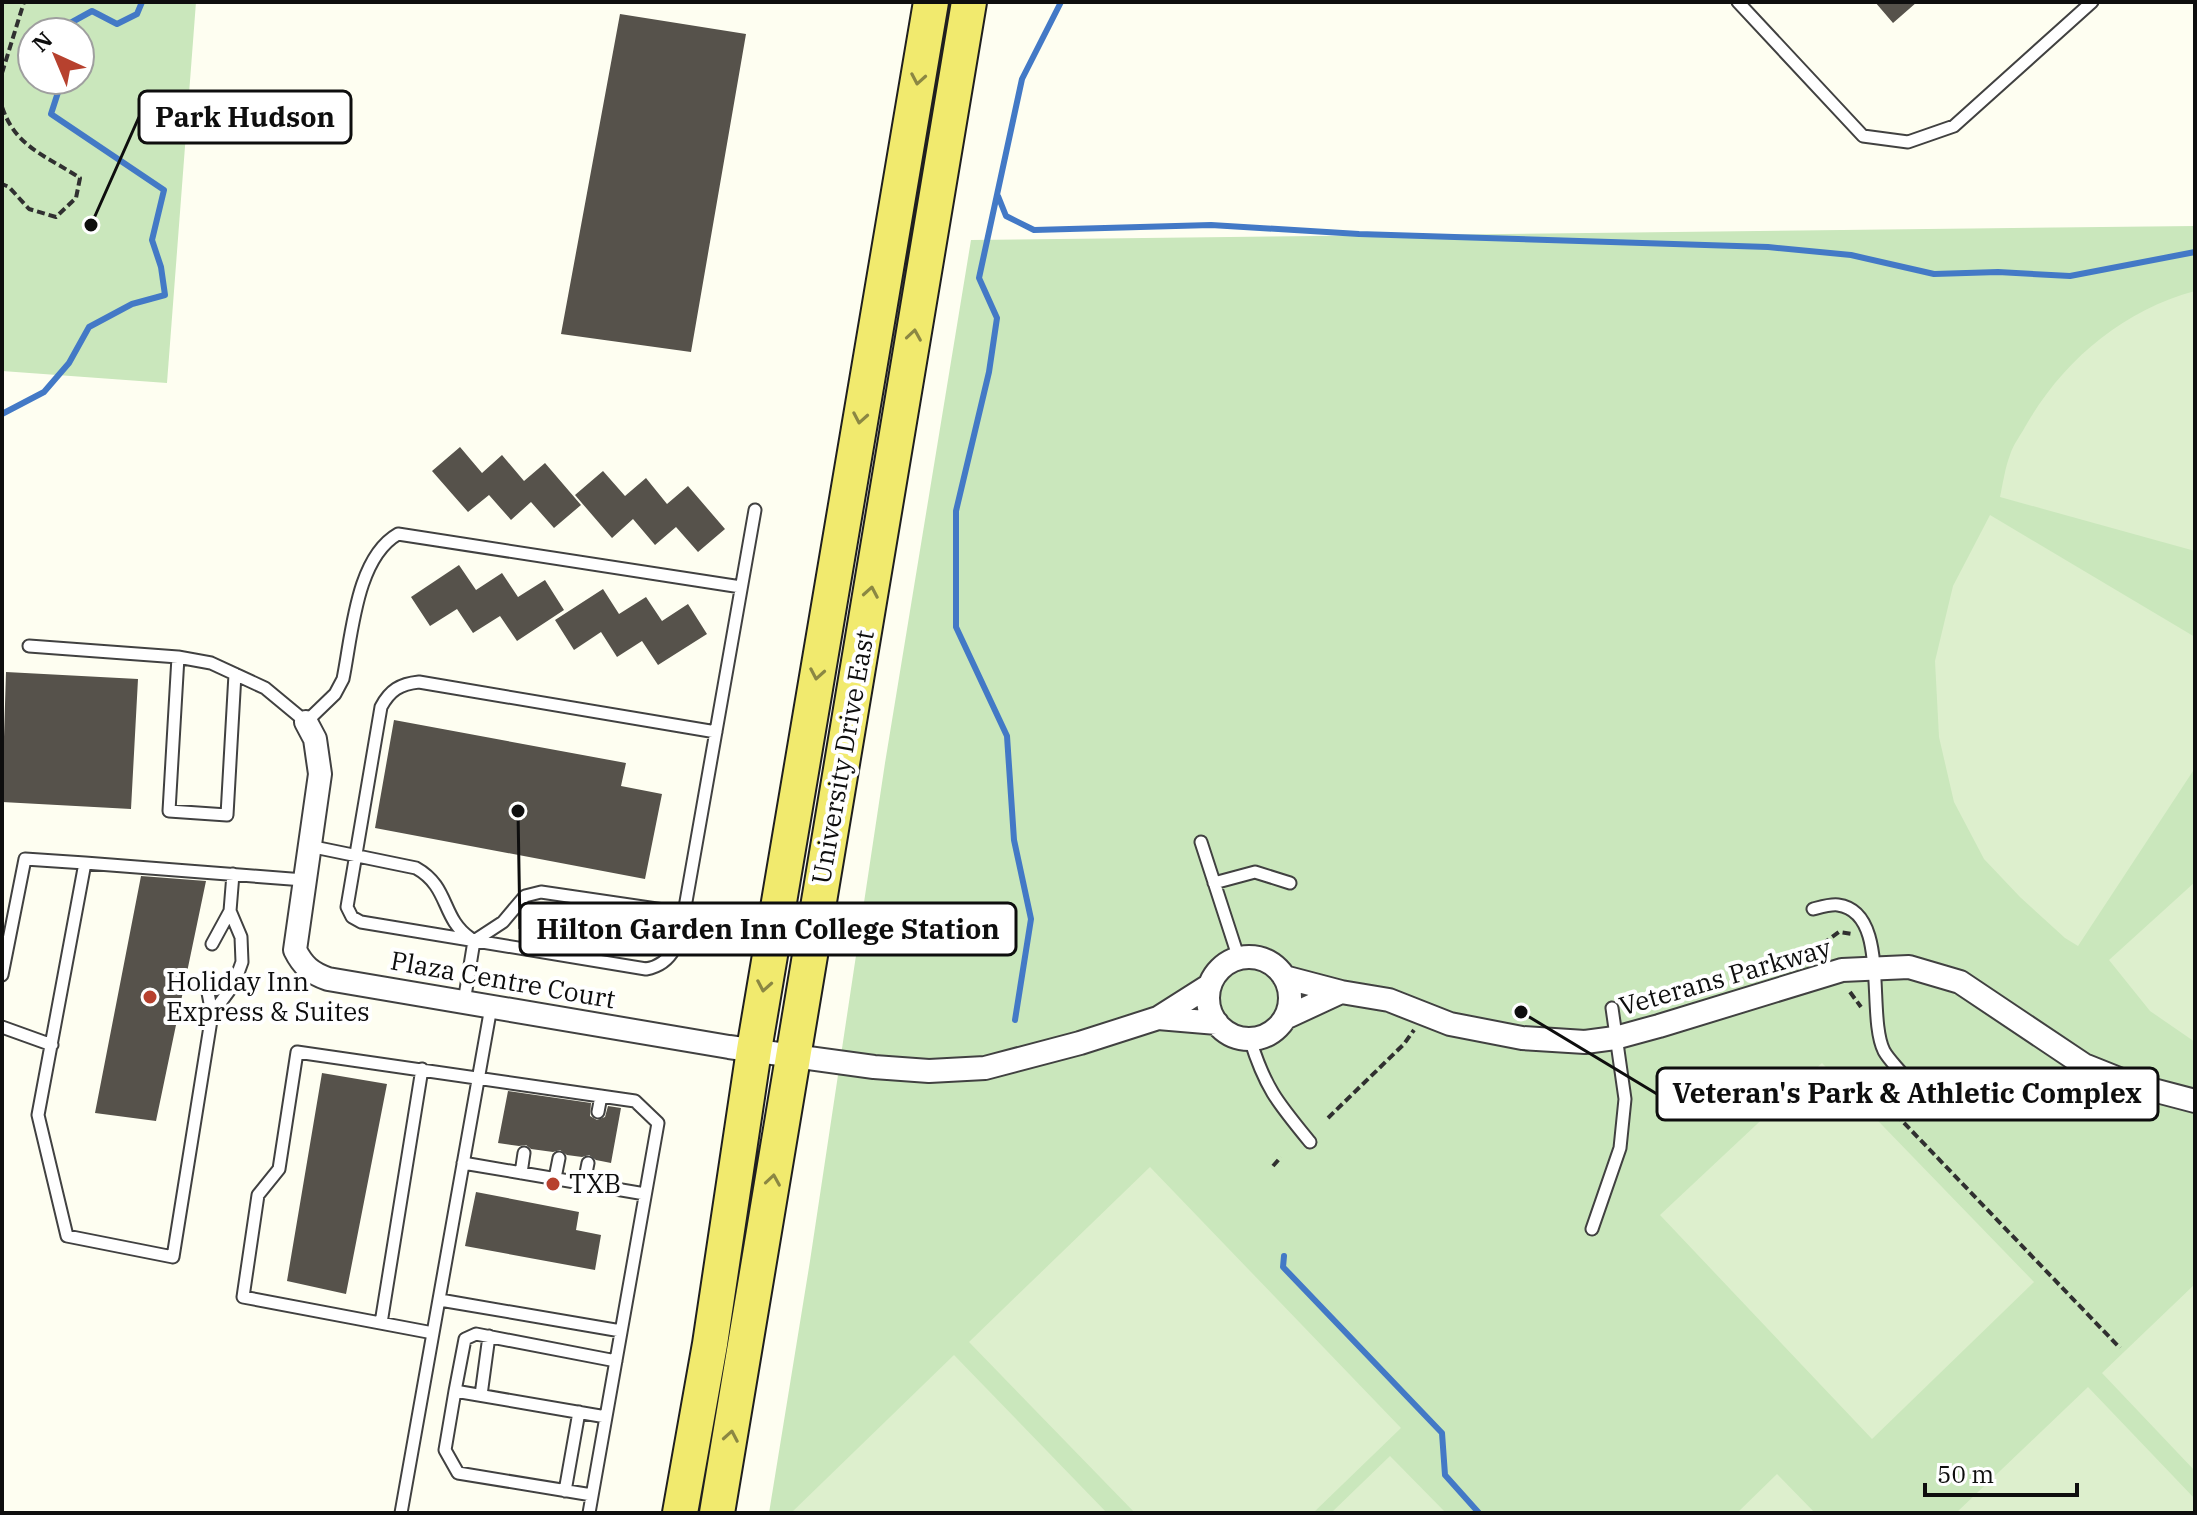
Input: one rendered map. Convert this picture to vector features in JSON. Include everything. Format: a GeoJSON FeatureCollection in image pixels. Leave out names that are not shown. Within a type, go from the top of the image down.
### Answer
{"type":"FeatureCollection","features":[{"type":"Feature","properties":{"kind":"main road","name":"University Drive East"},"geometry":{"type":"LineString","coordinates":[[680,1513],[710,1344],[754,1050],[931,2]]}},
{"type":"Feature","properties":{"kind":"main road","name":"University Drive East"},"geometry":{"type":"LineString","coordinates":[[717,1513],[969,2]]}},
{"type":"Feature","properties":{"kind":"street","name":"Plaza Centre Court"},"geometry":{"type":"LineString","coordinates":[[306,722],[315,739],[320,774],[295,950],[312,973],[328,979],[793,1056]]}},
{"type":"Feature","properties":{"kind":"street"},"geometry":{"type":"LineString","coordinates":[[1252,957],[1265,960],[1284,977],[1289,991],[1285,1018],[1276,1029],[1264,1036],[1237,1038],[1217,1023],[1210,1012],[1210,985],[1226,964],[1252,957]]}},
{"type":"Feature","properties":{"kind":"street","name":"Veterans Parkway"},"geometry":{"type":"LineString","coordinates":[[1284,977],[1341,992],[1389,1000],[1450,1024],[1522,1038],[1585,1042],[1615,1038],[1842,970],[1909,967],[1960,982],[2084,1065],[2134,1085],[2195,1101]]}},
{"type":"Feature","properties":{"kind":"street"},"geometry":{"type":"LineString","coordinates":[[793,1056],[915,1070],[985,1068],[1158,1018],[1210,985]]}},
{"type":"Feature","properties":{"kind":"street"},"geometry":{"type":"LineString","coordinates":[[1285,1018],[1341,992]]}},
{"type":"Feature","properties":{"kind":"street"},"geometry":{"type":"LineString","coordinates":[[1158,1018],[1217,1023]]}},
{"type":"Feature","properties":{"kind":"lane"},"geometry":{"type":"LineString","coordinates":[[1738,2],[1863,136],[1908,142],[1954,126],[2092,2]]}},
{"type":"Feature","properties":{"kind":"lane"},"geometry":{"type":"LineString","coordinates":[[716,732],[419,682],[406,683],[394,689],[381,707],[347,907],[352,917],[361,922],[646,969],[658,967],[675,949],[680,937],[755,510]]}},
{"type":"Feature","properties":{"kind":"lane"},"geometry":{"type":"LineString","coordinates":[[29,646],[178,657],[211,663],[265,688],[306,722],[335,694],[343,679],[365,577],[374,555],[386,540],[398,534],[741,587]]}},
{"type":"Feature","properties":{"kind":"lane"},"geometry":{"type":"LineString","coordinates":[[178,657],[169,811],[227,815],[235,674]]}},
{"type":"Feature","properties":{"kind":"lane"},"geometry":{"type":"LineString","coordinates":[[1201,842],[1239,959]]}},
{"type":"Feature","properties":{"kind":"lane"},"geometry":{"type":"LineString","coordinates":[[309,846],[416,868],[431,877],[452,919],[474,941]]}},
{"type":"Feature","properties":{"kind":"lane"},"geometry":{"type":"LineString","coordinates":[[2,975],[25,859],[304,880]]}},
{"type":"Feature","properties":{"kind":"lane"},"geometry":{"type":"LineString","coordinates":[[85,863],[38,1115],[67,1236],[173,1257],[212,1014],[206,982]]}},
{"type":"Feature","properties":{"kind":"lane"},"geometry":{"type":"LineString","coordinates":[[1214,883],[1255,872],[1290,883]]}},
{"type":"Feature","properties":{"kind":"lane"},"geometry":{"type":"LineString","coordinates":[[212,944],[230,911],[233,874]]}},
{"type":"Feature","properties":{"kind":"lane"},"geometry":{"type":"LineString","coordinates":[[464,1002],[474,941],[503,922],[525,896],[541,892],[684,913]]}},
{"type":"Feature","properties":{"kind":"lane"},"geometry":{"type":"LineString","coordinates":[[1813,909],[1837,905],[1855,911],[1867,925],[1875,968],[1875,1018],[1884,1052],[1904,1076]]}},
{"type":"Feature","properties":{"kind":"lane"},"geometry":{"type":"LineString","coordinates":[[212,1014],[234,984],[242,962],[241,937],[230,911]]}},
{"type":"Feature","properties":{"kind":"lane"},"geometry":{"type":"LineString","coordinates":[[401,1513],[491,1007]]}},
{"type":"Feature","properties":{"kind":"lane"},"geometry":{"type":"LineString","coordinates":[[1592,1229],[1620,1148],[1625,1099],[1612,1008]]}},
{"type":"Feature","properties":{"kind":"lane"},"geometry":{"type":"LineString","coordinates":[[2,1027],[52,1045]]}},
{"type":"Feature","properties":{"kind":"lane"},"geometry":{"type":"LineString","coordinates":[[1250,1039],[1260,1072],[1274,1098],[1310,1142]]}},
{"type":"Feature","properties":{"kind":"lane"},"geometry":{"type":"LineString","coordinates":[[433,1333],[243,1297],[258,1195],[279,1169],[297,1052],[635,1101],[658,1123],[589,1513]]}},
{"type":"Feature","properties":{"kind":"lane"},"geometry":{"type":"LineString","coordinates":[[2056,1096],[2084,1065]]}},
{"type":"Feature","properties":{"kind":"lane"},"geometry":{"type":"LineString","coordinates":[[381,1323],[422,1069]]}},
{"type":"Feature","properties":{"kind":"lane"},"geometry":{"type":"LineString","coordinates":[[534,1101],[537,1086]]}},
{"type":"Feature","properties":{"kind":"lane"},"geometry":{"type":"LineString","coordinates":[[567,1107],[570,1091]]}},
{"type":"Feature","properties":{"kind":"lane"},"geometry":{"type":"LineString","coordinates":[[598,1112],[601,1096]]}},
{"type":"Feature","properties":{"kind":"lane"},"geometry":{"type":"LineString","coordinates":[[521,1173],[524,1153]]}},
{"type":"Feature","properties":{"kind":"lane"},"geometry":{"type":"LineString","coordinates":[[555,1178],[559,1158]]}},
{"type":"Feature","properties":{"kind":"lane"},"geometry":{"type":"LineString","coordinates":[[463,1163],[645,1194]]}},
{"type":"Feature","properties":{"kind":"lane"},"geometry":{"type":"LineString","coordinates":[[584,1183],[588,1163]]}},
{"type":"Feature","properties":{"kind":"lane"},"geometry":{"type":"LineString","coordinates":[[440,1300],[621,1331]]}},
{"type":"Feature","properties":{"kind":"lane"},"geometry":{"type":"LineString","coordinates":[[592,1495],[458,1473],[445,1450],[455,1391],[465,1339],[476,1334],[616,1361]]}},
{"type":"Feature","properties":{"kind":"lane"},"geometry":{"type":"LineString","coordinates":[[481,1395],[489,1336]]}},
{"type":"Feature","properties":{"kind":"lane"},"geometry":{"type":"LineString","coordinates":[[455,1391],[606,1417]]}},
{"type":"Feature","properties":{"kind":"lane"},"geometry":{"type":"LineString","coordinates":[[565,1491],[579,1412]]}},
{"type":"Feature","properties":{"kind":"path"},"geometry":{"type":"LineString","coordinates":[[2,73],[24,2]]}},
{"type":"Feature","properties":{"kind":"path"},"geometry":{"type":"LineString","coordinates":[[2,107],[6,120],[26,146],[80,178],[76,198],[56,217],[29,209],[9,187],[2,184]]}},
{"type":"Feature","properties":{"kind":"path"},"geometry":{"type":"LineString","coordinates":[[1792,966],[1788,955],[1821,945],[1839,932],[1852,934]]}},
{"type":"Feature","properties":{"kind":"path"},"geometry":{"type":"LineString","coordinates":[[1846,989],[1858,1001],[1862,1019]]}},
{"type":"Feature","properties":{"kind":"path"},"geometry":{"type":"LineString","coordinates":[[1328,1118],[1404,1044],[1415,1028]]}},
{"type":"Feature","properties":{"kind":"path"},"geometry":{"type":"LineString","coordinates":[[1890,1084],[1895,1090],[1884,1102],[2120,1348]]}},
{"type":"Feature","properties":{"kind":"path"},"geometry":{"type":"LineString","coordinates":[[1273,1166],[1281,1157]]}},
{"type":"Feature","properties":{"kind":"green space"},"geometry":{"type":"Polygon","coordinates":[[[2,2],[196,2],[167,383],[2,371],[2,2]]]}},
{"type":"Feature","properties":{"kind":"green space"},"geometry":{"type":"Polygon","coordinates":[[[2195,226],[2195,1513],[769,1513],[885,763],[971,240],[2195,226]]]}},
{"type":"Feature","properties":{"kind":"green space"},"geometry":{"type":"Polygon","coordinates":[[[2195,291],[2195,551],[2000,497],[2011,451],[2057,381],[2096,342],[2118,326],[2168,300],[2195,291]]]}},
{"type":"Feature","properties":{"kind":"green space"},"geometry":{"type":"Polygon","coordinates":[[[1990,515],[2195,637],[2195,768],[2078,946],[2020,897],[1984,859],[1954,802],[1939,737],[1935,661],[1953,586],[1990,515]]]}},
{"type":"Feature","properties":{"kind":"green space"},"geometry":{"type":"Polygon","coordinates":[[[2195,882],[2195,1042],[2150,1011],[2109,960],[2195,882]]]}},
{"type":"Feature","properties":{"kind":"green space"},"geometry":{"type":"Polygon","coordinates":[[[1822,1063],[2034,1282],[1872,1439],[1660,1215],[1822,1063]]]}},
{"type":"Feature","properties":{"kind":"green space"},"geometry":{"type":"Polygon","coordinates":[[[1150,1167],[1401,1428],[1313,1513],[1135,1513],[969,1342],[1150,1167]]]}},
{"type":"Feature","properties":{"kind":"green space"},"geometry":{"type":"Polygon","coordinates":[[[2195,1284],[2195,1471],[2102,1373],[2195,1284]]]}},
{"type":"Feature","properties":{"kind":"green space"},"geometry":{"type":"Polygon","coordinates":[[[954,1355],[1107,1513],[791,1513],[954,1355]]]}},
{"type":"Feature","properties":{"kind":"green space"},"geometry":{"type":"Polygon","coordinates":[[[2088,1387],[2195,1499],[2195,1513],[1956,1513],[2088,1387]]]}},
{"type":"Feature","properties":{"kind":"green space"},"geometry":{"type":"Polygon","coordinates":[[[1390,1456],[1446,1513],[1331,1513],[1390,1456]]]}},
{"type":"Feature","properties":{"kind":"green space"},"geometry":{"type":"Polygon","coordinates":[[[1777,1474],[1815,1513],[1737,1513],[1777,1474]]]}},
{"type":"Feature","properties":{"kind":"building"},"geometry":{"type":"Polygon","coordinates":[[[1875,2],[1917,2],[1893,23],[1875,2]]]}},
{"type":"Feature","properties":{"kind":"building"},"geometry":{"type":"Polygon","coordinates":[[[620,14],[746,34],[691,352],[561,334],[620,14]]]}},
{"type":"Feature","properties":{"kind":"building"},"geometry":{"type":"Polygon","coordinates":[[[460,447],[482,473],[502,455],[524,481],[545,463],[581,505],[554,528],[531,502],[511,520],[489,495],[468,512],[432,471],[460,447]]]}},
{"type":"Feature","properties":{"kind":"building"},"geometry":{"type":"Polygon","coordinates":[[[603,471],[625,496],[646,478],[667,504],[688,486],[725,529],[698,552],[676,527],[655,545],[633,519],[612,538],[575,495],[603,471]]]}},
{"type":"Feature","properties":{"kind":"building"},"geometry":{"type":"Polygon","coordinates":[[[459,565],[476,590],[502,573],[518,597],[545,580],[564,610],[517,641],[500,616],[473,633],[457,609],[430,626],[411,597],[459,565]]]}},
{"type":"Feature","properties":{"kind":"building"},"geometry":{"type":"Polygon","coordinates":[[[603,589],[619,614],[646,597],[662,621],[688,604],[707,634],[658,665],[642,641],[617,657],[601,632],[574,650],[555,620],[603,589]]]}},
{"type":"Feature","properties":{"kind":"building"},"geometry":{"type":"Polygon","coordinates":[[[6,672],[138,679],[131,809],[2,802],[6,672]]]}},
{"type":"Feature","properties":{"kind":"building"},"geometry":{"type":"Polygon","coordinates":[[[394,720],[626,763],[621,786],[662,794],[645,879],[375,828],[394,720]]]}},
{"type":"Feature","properties":{"kind":"building","name":"Holiday Inn Express & Suites"},"geometry":{"type":"Polygon","coordinates":[[[141,876],[206,881],[156,1121],[95,1113],[141,876]]]}},
{"type":"Feature","properties":{"kind":"building"},"geometry":{"type":"Polygon","coordinates":[[[322,1073],[387,1084],[346,1294],[287,1281],[322,1073]]]}},
{"type":"Feature","properties":{"kind":"building"},"geometry":{"type":"Polygon","coordinates":[[[508,1091],[591,1103],[590,1116],[597,1120],[605,1117],[608,1106],[621,1108],[611,1163],[589,1155],[582,1157],[567,1155],[560,1150],[553,1152],[531,1149],[526,1145],[498,1143],[508,1091]]]}},
{"type":"Feature","properties":{"kind":"building"},"geometry":{"type":"Polygon","coordinates":[[[476,1192],[579,1212],[576,1230],[601,1235],[595,1270],[465,1246],[476,1192]]]}},
{"type":"Feature","properties":{"kind":"waterway"},"geometry":{"type":"LineString","coordinates":[[83,16],[92,11],[117,24],[137,14],[142,2]]}},
{"type":"Feature","properties":{"kind":"waterway"},"geometry":{"type":"LineString","coordinates":[[1015,1020],[1031,919],[1014,840],[1007,736],[956,627],[956,511],[989,372],[997,318],[979,278],[1022,79],[1061,2]]}},
{"type":"Feature","properties":{"kind":"waterway"},"geometry":{"type":"LineString","coordinates":[[2,414],[44,392],[69,363],[89,327],[132,304],[165,295],[161,267],[152,240],[164,190],[51,114],[57,96]]}},
{"type":"Feature","properties":{"kind":"waterway"},"geometry":{"type":"LineString","coordinates":[[998,196],[1006,216],[1034,230],[1211,225],[1359,234],[1768,247],[1851,255],[1934,274],[1998,272],[2070,276],[2195,252]]}},
{"type":"Feature","properties":{"kind":"waterway"},"geometry":{"type":"LineString","coordinates":[[1284,1256],[1283,1267],[1442,1433],[1445,1475],[1479,1513]]}},
{"type":"Feature","properties":{"kind":"place","name":"Park Hudson"},"geometry":{"type":"Point","coordinates":[91,225]}},
{"type":"Feature","properties":{"kind":"place","name":"Hilton Garden Inn College Station"},"geometry":{"type":"Point","coordinates":[518,811]}},
{"type":"Feature","properties":{"kind":"place","name":"Holiday Inn Express & Suites"},"geometry":{"type":"Point","coordinates":[150,997]}},
{"type":"Feature","properties":{"kind":"place","name":"Veteran's Park & Athletic Complex"},"geometry":{"type":"Point","coordinates":[1521,1012]}},
{"type":"Feature","properties":{"kind":"place","name":"TXB"},"geometry":{"type":"Point","coordinates":[553,1184]}}]}
